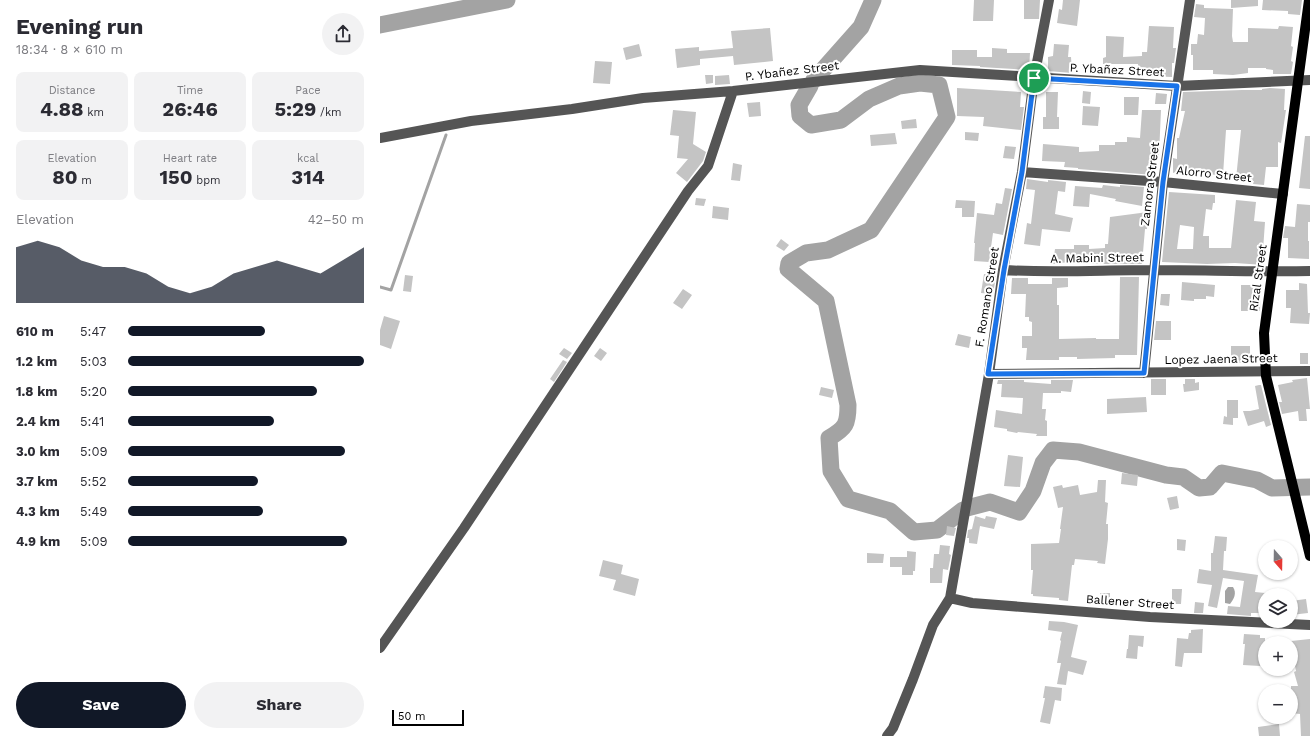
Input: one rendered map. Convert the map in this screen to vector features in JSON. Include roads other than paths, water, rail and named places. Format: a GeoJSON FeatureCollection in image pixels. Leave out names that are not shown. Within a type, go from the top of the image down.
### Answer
{"type":"FeatureCollection","features":[{"type":"Feature","properties":{"kind":"main road","name":"Rizal Street"},"geometry":{"type":"LineString","coordinates":[[1309,0],[1264,333],[1265,372],[1310,556]]}},
{"type":"Feature","properties":{"kind":"street","name":"F. Romano Street"},"geometry":{"type":"LineString","coordinates":[[950,598],[1004,270],[1022,172],[1034,78],[1049,0]]}},
{"type":"Feature","properties":{"kind":"street","name":"Zamora Street"},"geometry":{"type":"LineString","coordinates":[[1144,373],[1163,182],[1190,0]]}},
{"type":"Feature","properties":{"kind":"street","name":"P. Ybañez Street"},"geometry":{"type":"LineString","coordinates":[[380,138],[471,121],[572,109],[643,98],[733,91],[920,70],[1177,86],[1310,80]]}},
{"type":"Feature","properties":{"kind":"street"},"geometry":{"type":"LineString","coordinates":[[380,648],[464,528],[688,191],[708,166],[733,91]]}},
{"type":"Feature","properties":{"kind":"street","name":"Alorro Street"},"geometry":{"type":"LineString","coordinates":[[1022,172],[1163,182],[1283,194]]}},
{"type":"Feature","properties":{"kind":"street","name":"A. Mabini Street"},"geometry":{"type":"LineString","coordinates":[[1004,270],[1027,272],[1154,270],[1273,272],[1310,271]]}},
{"type":"Feature","properties":{"kind":"street","name":"Lopez Jaena Street"},"geometry":{"type":"LineString","coordinates":[[988,374],[1310,371]]}},
{"type":"Feature","properties":{"kind":"street"},"geometry":{"type":"LineString","coordinates":[[887,736],[913,680],[933,625],[950,598]]}},
{"type":"Feature","properties":{"kind":"street","name":"Ballener Street"},"geometry":{"type":"LineString","coordinates":[[950,598],[972,603],[1150,617],[1310,625]]}},
{"type":"Feature","properties":{"kind":"waterway"},"geometry":{"type":"LineString","coordinates":[[380,25],[507,0]]}},
{"type":"Feature","properties":{"kind":"waterway"},"geometry":{"type":"LineString","coordinates":[[814,80],[861,27],[873,0]]}},
{"type":"Feature","properties":{"kind":"waterway"},"geometry":{"type":"LineString","coordinates":[[810,86],[799,105],[800,116],[811,125],[841,120],[869,99],[899,86],[920,83],[939,85],[947,117],[871,230],[828,250],[806,253],[789,263],[788,269],[826,301],[848,405],[845,425],[829,438],[831,471],[848,499],[890,511],[914,532],[937,530],[963,510]]}},
{"type":"Feature","properties":{"kind":"waterway"},"geometry":{"type":"LineString","coordinates":[[380,287],[391,290],[446,135]]}},
{"type":"Feature","properties":{"kind":"waterway"},"geometry":{"type":"LineString","coordinates":[[967,508],[990,502],[1019,512],[1033,491],[1043,463],[1053,450],[1079,452],[1166,475],[1183,477],[1199,488],[1210,487],[1222,473],[1257,480],[1272,488],[1310,487]]}}]}
